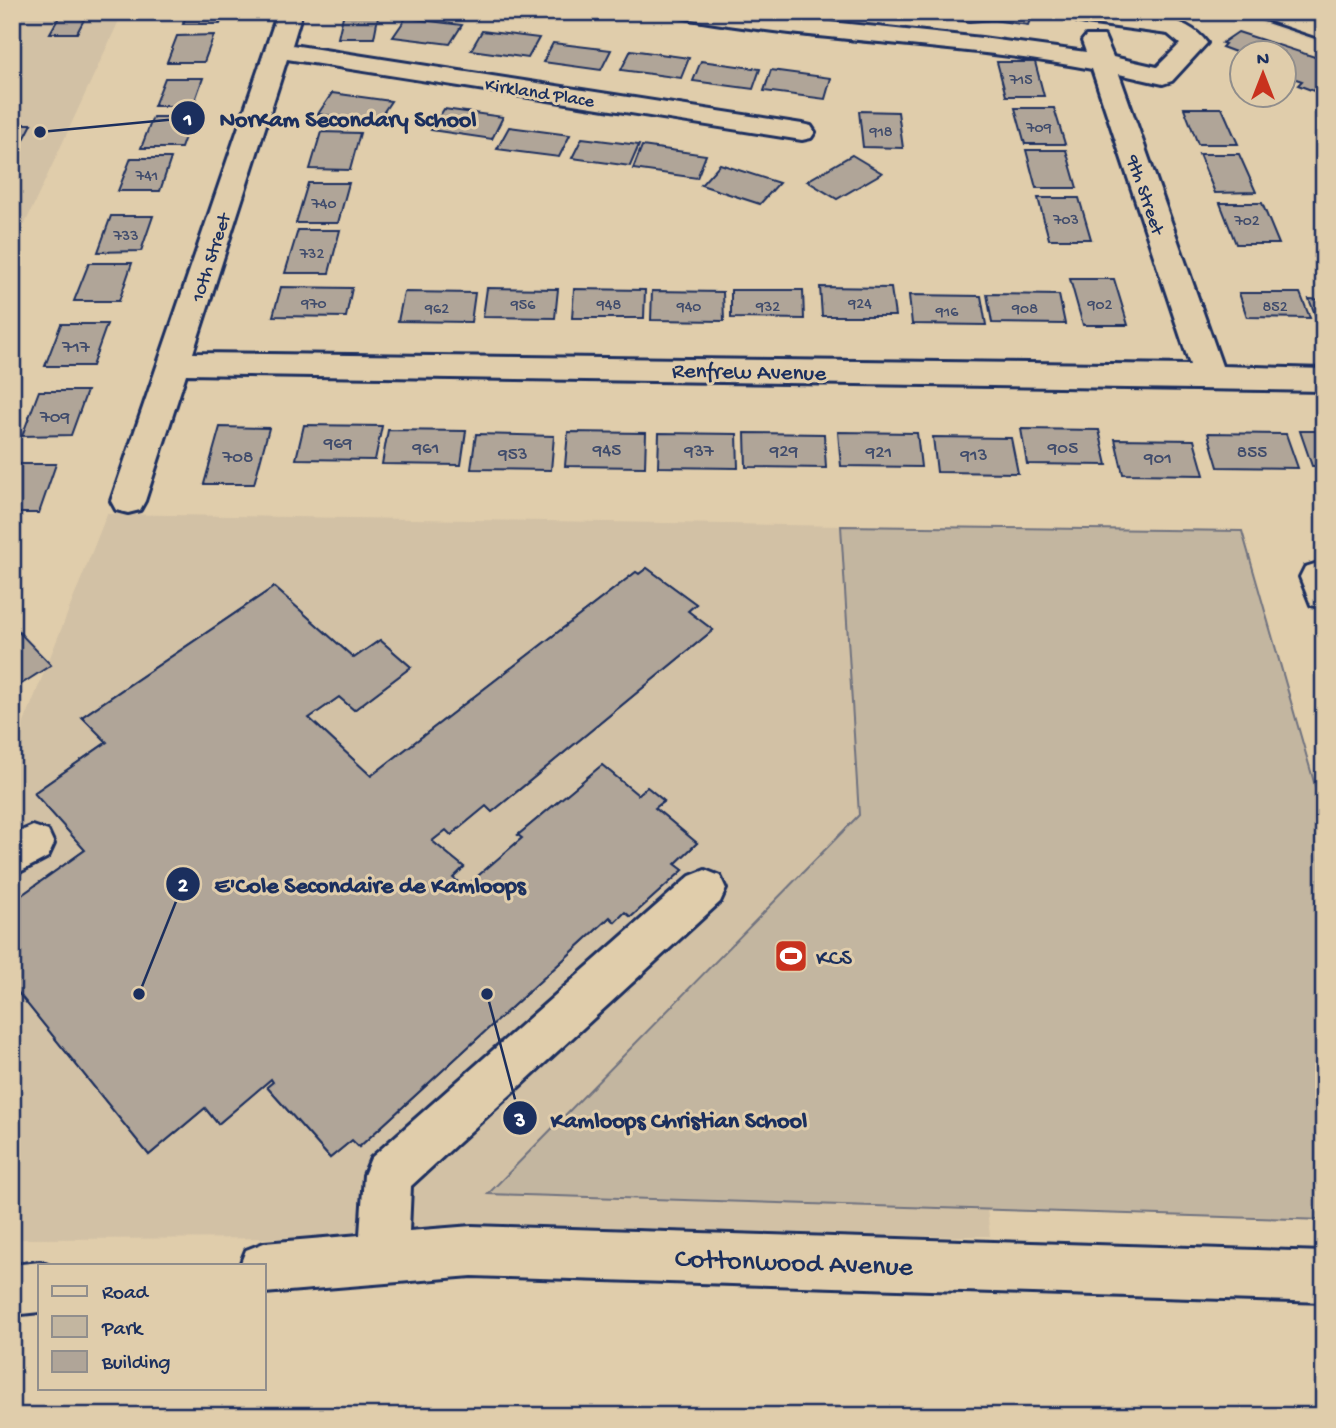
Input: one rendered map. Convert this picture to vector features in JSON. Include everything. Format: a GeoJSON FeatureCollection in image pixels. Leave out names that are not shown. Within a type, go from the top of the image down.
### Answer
{"type":"FeatureCollection","features":[{"type":"Feature","properties":{"kind":"street","name":"10th Street"},"geometry":{"type":"LineString","coordinates":[[128,501],[290,12]]}},
{"type":"Feature","properties":{"kind":"street"},"geometry":{"type":"LineString","coordinates":[[690,12],[796,28],[949,41],[1102,61],[1163,76],[1194,43],[1175,27],[1086,14]]}},
{"type":"Feature","properties":{"kind":"street"},"geometry":{"type":"LineString","coordinates":[[1267,12],[1324,32]]}},
{"type":"Feature","properties":{"kind":"street","name":"9th Street"},"geometry":{"type":"LineString","coordinates":[[1086,14],[1210,376]]}},
{"type":"Feature","properties":{"kind":"street","name":"Kirkland Place"},"geometry":{"type":"LineString","coordinates":[[278,50],[802,132]]}},
{"type":"Feature","properties":{"kind":"street","name":"Renfrew Avenue"},"geometry":{"type":"LineString","coordinates":[[174,362],[1210,376],[1324,380]]}},
{"type":"Feature","properties":{"kind":"street"},"geometry":{"type":"LineString","coordinates":[[1324,577],[1318,577],[1324,595]]}},
{"type":"Feature","properties":{"kind":"street"},"geometry":{"type":"LineString","coordinates":[[383,1259],[388,1175],[705,889]]}},
{"type":"Feature","properties":{"kind":"street","name":"Cottonwood Avenue"},"geometry":{"type":"LineString","coordinates":[[266,1269],[471,1251],[1324,1277]]}},
{"type":"Feature","properties":{"kind":"street"},"geometry":{"type":"LineString","coordinates":[[12,1290],[38,1287]]}},
{"type":"Feature","properties":{"kind":"shaded area"},"geometry":{"type":"Polygon","coordinates":[[[12,12],[123,12],[12,252],[12,12]]]}},
{"type":"Feature","properties":{"kind":"shaded area"},"geometry":{"type":"Polygon","coordinates":[[[1222,12],[1324,12],[1324,44],[1235,14],[1222,12]]]}},
{"type":"Feature","properties":{"kind":"shaded area"},"geometry":{"type":"Polygon","coordinates":[[[107,514],[909,527],[990,1236],[12,1239],[12,753],[107,514]]]}},
{"type":"Feature","properties":{"kind":"green space"},"geometry":{"type":"Polygon","coordinates":[[[841,526],[1242,531],[1324,817],[1324,1220],[488,1194],[859,815],[841,526]]]}},
{"type":"Feature","properties":{"kind":"building"},"geometry":{"type":"Polygon","coordinates":[[[62,12],[88,12],[77,33],[50,33],[62,12]]]}},
{"type":"Feature","properties":{"kind":"building"},"geometry":{"type":"Polygon","coordinates":[[[188,12],[224,12],[220,24],[183,24],[188,12]]]}},
{"type":"Feature","properties":{"kind":"building"},"geometry":{"type":"Polygon","coordinates":[[[344,12],[379,12],[374,38],[338,38],[344,12]]]}},
{"type":"Feature","properties":{"kind":"building"},"geometry":{"type":"Polygon","coordinates":[[[930,12],[1033,12],[1028,25],[993,20],[969,22],[950,17],[951,15],[930,12]]]}},
{"type":"Feature","properties":{"kind":"building"},"geometry":{"type":"Polygon","coordinates":[[[406,18],[462,25],[450,44],[393,37],[406,18]]]}},
{"type":"Feature","properties":{"kind":"building"},"geometry":{"type":"Polygon","coordinates":[[[482,31],[539,38],[528,58],[471,50],[482,31]]]}},
{"type":"Feature","properties":{"kind":"building"},"geometry":{"type":"Polygon","coordinates":[[[1238,32],[1256,38],[1229,38],[1238,32]]]}},
{"type":"Feature","properties":{"kind":"building"},"geometry":{"type":"Polygon","coordinates":[[[214,35],[204,62],[167,62],[177,36],[214,35]]]}},
{"type":"Feature","properties":{"kind":"building"},"geometry":{"type":"Polygon","coordinates":[[[1228,39],[1228,49],[1222,47],[1225,44],[1222,43],[1228,39]]]}},
{"type":"Feature","properties":{"kind":"building"},"geometry":{"type":"Polygon","coordinates":[[[553,43],[611,50],[601,70],[543,62],[553,43]]]}},
{"type":"Feature","properties":{"kind":"building"},"geometry":{"type":"Polygon","coordinates":[[[631,50],[689,58],[681,78],[621,70],[631,50]]]}},
{"type":"Feature","properties":{"kind":"building"},"geometry":{"type":"Polygon","coordinates":[[[1298,52],[1324,60],[1324,89],[1318,87],[1314,91],[1298,85],[1302,81],[1298,80],[1298,52]]]}},
{"type":"Feature","properties":{"kind":"building"},"geometry":{"type":"Polygon","coordinates":[[[701,61],[760,69],[753,89],[693,81],[701,61]]]}},
{"type":"Feature","properties":{"kind":"building"},"geometry":{"type":"Polygon","coordinates":[[[997,62],[1035,62],[1044,96],[1006,96],[997,62]]]}},
{"type":"Feature","properties":{"kind":"building"},"geometry":{"type":"Polygon","coordinates":[[[771,70],[831,78],[825,99],[764,91],[771,70]]]}},
{"type":"Feature","properties":{"kind":"building"},"geometry":{"type":"Polygon","coordinates":[[[165,78],[203,78],[193,106],[154,106],[165,78]]]}},
{"type":"Feature","properties":{"kind":"building"},"geometry":{"type":"Polygon","coordinates":[[[332,93],[391,101],[377,122],[318,114],[332,93]]]}},
{"type":"Feature","properties":{"kind":"building"},"geometry":{"type":"Polygon","coordinates":[[[1015,108],[1054,108],[1065,144],[1025,144],[1015,108]]]}},
{"type":"Feature","properties":{"kind":"building"},"geometry":{"type":"Polygon","coordinates":[[[1184,108],[1222,108],[1238,144],[1198,144],[1184,108]]]}},
{"type":"Feature","properties":{"kind":"building"},"geometry":{"type":"Polygon","coordinates":[[[444,109],[503,117],[492,139],[431,130],[444,109]]]}},
{"type":"Feature","properties":{"kind":"building"},"geometry":{"type":"Polygon","coordinates":[[[859,111],[898,112],[903,148],[863,147],[859,111]]]}},
{"type":"Feature","properties":{"kind":"building"},"geometry":{"type":"Polygon","coordinates":[[[153,117],[192,117],[181,148],[141,148],[153,117]]]}},
{"type":"Feature","properties":{"kind":"building"},"geometry":{"type":"Polygon","coordinates":[[[12,124],[32,124],[18,151],[12,151],[12,124]]]}},
{"type":"Feature","properties":{"kind":"building"},"geometry":{"type":"Polygon","coordinates":[[[509,127],[570,135],[559,157],[497,149],[509,127]]]}},
{"type":"Feature","properties":{"kind":"building"},"geometry":{"type":"Polygon","coordinates":[[[321,132],[360,133],[350,170],[310,169],[321,132]]]}},
{"type":"Feature","properties":{"kind":"building"},"geometry":{"type":"Polygon","coordinates":[[[582,138],[639,145],[630,166],[572,158],[582,138]]]}},
{"type":"Feature","properties":{"kind":"building"},"geometry":{"type":"Polygon","coordinates":[[[642,146],[706,155],[697,178],[633,169],[642,146]]]}},
{"type":"Feature","properties":{"kind":"building"},"geometry":{"type":"Polygon","coordinates":[[[1026,150],[1066,150],[1077,188],[1036,188],[1026,150]]]}},
{"type":"Feature","properties":{"kind":"building"},"geometry":{"type":"Polygon","coordinates":[[[1199,154],[1239,154],[1256,192],[1215,193],[1199,154]]]}},
{"type":"Feature","properties":{"kind":"building"},"geometry":{"type":"Polygon","coordinates":[[[852,155],[882,173],[837,199],[807,181],[852,155]]]}},
{"type":"Feature","properties":{"kind":"building"},"geometry":{"type":"Polygon","coordinates":[[[131,158],[171,158],[160,191],[118,191],[131,158]]]}},
{"type":"Feature","properties":{"kind":"building"},"geometry":{"type":"Polygon","coordinates":[[[720,164],[779,183],[760,204],[701,185],[720,164]]]}},
{"type":"Feature","properties":{"kind":"building"},"geometry":{"type":"Polygon","coordinates":[[[308,183],[349,183],[338,223],[296,223],[308,183]]]}},
{"type":"Feature","properties":{"kind":"building"},"geometry":{"type":"Polygon","coordinates":[[[1038,198],[1079,198],[1091,239],[1049,239],[1038,198]]]}},
{"type":"Feature","properties":{"kind":"building"},"geometry":{"type":"Polygon","coordinates":[[[1220,203],[1262,203],[1279,244],[1236,244],[1220,203]]]}},
{"type":"Feature","properties":{"kind":"building"},"geometry":{"type":"Polygon","coordinates":[[[111,216],[153,216],[141,251],[98,252],[111,216]]]}},
{"type":"Feature","properties":{"kind":"building"},"geometry":{"type":"Polygon","coordinates":[[[298,230],[340,230],[329,273],[285,273],[298,230]]]}},
{"type":"Feature","properties":{"kind":"building"},"geometry":{"type":"Polygon","coordinates":[[[89,263],[132,263],[119,301],[74,301],[89,263]]]}},
{"type":"Feature","properties":{"kind":"building"},"geometry":{"type":"Polygon","coordinates":[[[1070,279],[1114,279],[1128,325],[1083,325],[1070,279]]]}},
{"type":"Feature","properties":{"kind":"building"},"geometry":{"type":"Polygon","coordinates":[[[281,287],[352,288],[346,317],[273,316],[281,287]]]}},
{"type":"Feature","properties":{"kind":"building"},"geometry":{"type":"Polygon","coordinates":[[[820,287],[891,288],[895,316],[822,316],[820,287]]]}},
{"type":"Feature","properties":{"kind":"building"},"geometry":{"type":"Polygon","coordinates":[[[487,288],[558,289],[555,318],[483,317],[487,288]]]}},
{"type":"Feature","properties":{"kind":"building"},"geometry":{"type":"Polygon","coordinates":[[[574,289],[645,290],[644,318],[572,318],[574,289]]]}},
{"type":"Feature","properties":{"kind":"building"},"geometry":{"type":"Polygon","coordinates":[[[731,290],[803,290],[804,319],[731,318],[731,290]]]}},
{"type":"Feature","properties":{"kind":"building"},"geometry":{"type":"Polygon","coordinates":[[[652,291],[723,292],[724,321],[651,320],[652,291]]]}},
{"type":"Feature","properties":{"kind":"building"},"geometry":{"type":"Polygon","coordinates":[[[404,292],[475,293],[471,322],[398,321],[404,292]]]}},
{"type":"Feature","properties":{"kind":"building"},"geometry":{"type":"Polygon","coordinates":[[[1239,293],[1300,293],[1310,318],[1247,317],[1239,293]]]}},
{"type":"Feature","properties":{"kind":"building"},"geometry":{"type":"Polygon","coordinates":[[[987,294],[1059,295],[1065,324],[992,323],[987,294]]]}},
{"type":"Feature","properties":{"kind":"building"},"geometry":{"type":"Polygon","coordinates":[[[909,295],[981,296],[986,325],[912,324],[909,295]]]}},
{"type":"Feature","properties":{"kind":"building"},"geometry":{"type":"Polygon","coordinates":[[[1309,299],[1324,300],[1324,329],[1321,329],[1309,299]]]}},
{"type":"Feature","properties":{"kind":"building"},"geometry":{"type":"Polygon","coordinates":[[[61,324],[107,324],[92,366],[45,366],[61,324]]]}},
{"type":"Feature","properties":{"kind":"building"},"geometry":{"type":"Polygon","coordinates":[[[39,391],[87,391],[71,435],[22,436],[39,391]]]}},
{"type":"Feature","properties":{"kind":"building"},"geometry":{"type":"Polygon","coordinates":[[[304,425],[382,426],[375,460],[296,459],[304,425]]]}},
{"type":"Feature","properties":{"kind":"building"},"geometry":{"type":"Polygon","coordinates":[[[220,427],[269,428],[254,484],[204,484],[220,427]]]}},
{"type":"Feature","properties":{"kind":"building"},"geometry":{"type":"Polygon","coordinates":[[[1021,429],[1099,430],[1107,465],[1027,464],[1021,429]]]}},
{"type":"Feature","properties":{"kind":"building"},"geometry":{"type":"Polygon","coordinates":[[[388,430],[466,431],[461,465],[382,464],[388,430]]]}},
{"type":"Feature","properties":{"kind":"building"},"geometry":{"type":"Polygon","coordinates":[[[1300,431],[1324,431],[1324,466],[1312,466],[1300,431]]]}},
{"type":"Feature","properties":{"kind":"building"},"geometry":{"type":"Polygon","coordinates":[[[568,432],[646,433],[645,467],[565,466],[568,432]]]}},
{"type":"Feature","properties":{"kind":"building"},"geometry":{"type":"Polygon","coordinates":[[[838,432],[917,433],[921,467],[841,466],[838,432]]]}},
{"type":"Feature","properties":{"kind":"building"},"geometry":{"type":"Polygon","coordinates":[[[659,433],[737,434],[738,468],[658,467],[659,433]]]}},
{"type":"Feature","properties":{"kind":"building"},"geometry":{"type":"Polygon","coordinates":[[[745,433],[824,434],[826,468],[746,467],[745,433]]]}},
{"type":"Feature","properties":{"kind":"building"},"geometry":{"type":"Polygon","coordinates":[[[1208,433],[1286,434],[1298,468],[1218,467],[1208,433]]]}},
{"type":"Feature","properties":{"kind":"building"},"geometry":{"type":"Polygon","coordinates":[[[476,434],[554,436],[551,470],[471,469],[476,434]]]}},
{"type":"Feature","properties":{"kind":"building"},"geometry":{"type":"Polygon","coordinates":[[[933,437],[1011,438],[1018,473],[937,472],[933,437]]]}},
{"type":"Feature","properties":{"kind":"building"},"geometry":{"type":"Polygon","coordinates":[[[1115,439],[1194,440],[1204,475],[1123,474],[1115,439]]]}},
{"type":"Feature","properties":{"kind":"building"},"geometry":{"type":"Polygon","coordinates":[[[12,464],[56,464],[39,513],[12,513],[12,464]]]}},
{"type":"Feature","properties":{"kind":"building"},"geometry":{"type":"Polygon","coordinates":[[[647,568],[696,604],[688,611],[713,630],[492,812],[486,806],[451,835],[446,830],[432,841],[464,867],[453,878],[457,881],[450,888],[457,894],[522,838],[518,835],[602,765],[638,795],[647,787],[664,801],[655,808],[697,843],[675,864],[683,870],[631,917],[625,912],[615,922],[610,917],[359,1147],[352,1140],[330,1158],[267,1087],[273,1082],[271,1079],[218,1124],[205,1108],[149,1155],[12,985],[12,902],[85,850],[34,793],[107,742],[82,717],[274,587],[354,658],[380,640],[411,667],[354,710],[339,697],[309,718],[371,776],[636,572],[639,574],[647,568]],[[213,860],[152,906],[277,1046],[340,993],[213,860]]]}},
{"type":"Feature","properties":{"kind":"building"},"geometry":{"type":"Polygon","coordinates":[[[647,568],[696,604],[688,611],[713,630],[492,812],[486,806],[451,835],[446,830],[432,841],[464,867],[453,878],[457,881],[450,888],[457,894],[522,838],[518,835],[602,765],[638,795],[647,787],[664,801],[655,808],[697,843],[675,864],[683,870],[631,917],[625,912],[615,922],[610,917],[359,1147],[352,1140],[330,1158],[267,1087],[273,1082],[271,1079],[218,1124],[205,1108],[149,1155],[12,985],[12,902],[85,850],[34,793],[107,742],[82,717],[274,587],[354,658],[380,640],[411,667],[354,710],[339,697],[309,718],[371,776],[636,572],[639,574],[647,568]]]}},
{"type":"Feature","properties":{"kind":"building"},"geometry":{"type":"Polygon","coordinates":[[[12,625],[51,665],[12,690],[12,625]]]}},
{"type":"Feature","properties":{"kind":"place","name":"NorKam Secondary School"},"geometry":{"type":"Point","coordinates":[40,132]}},
{"type":"Feature","properties":{"kind":"place","name":"KCS"},"geometry":{"type":"Point","coordinates":[791,956]}},
{"type":"Feature","properties":{"kind":"place","name":"E'Cole Secondaire de Kamloops"},"geometry":{"type":"Point","coordinates":[139,994]}},
{"type":"Feature","properties":{"kind":"place","name":"Kamloops Christian School"},"geometry":{"type":"Point","coordinates":[487,994]}}]}
